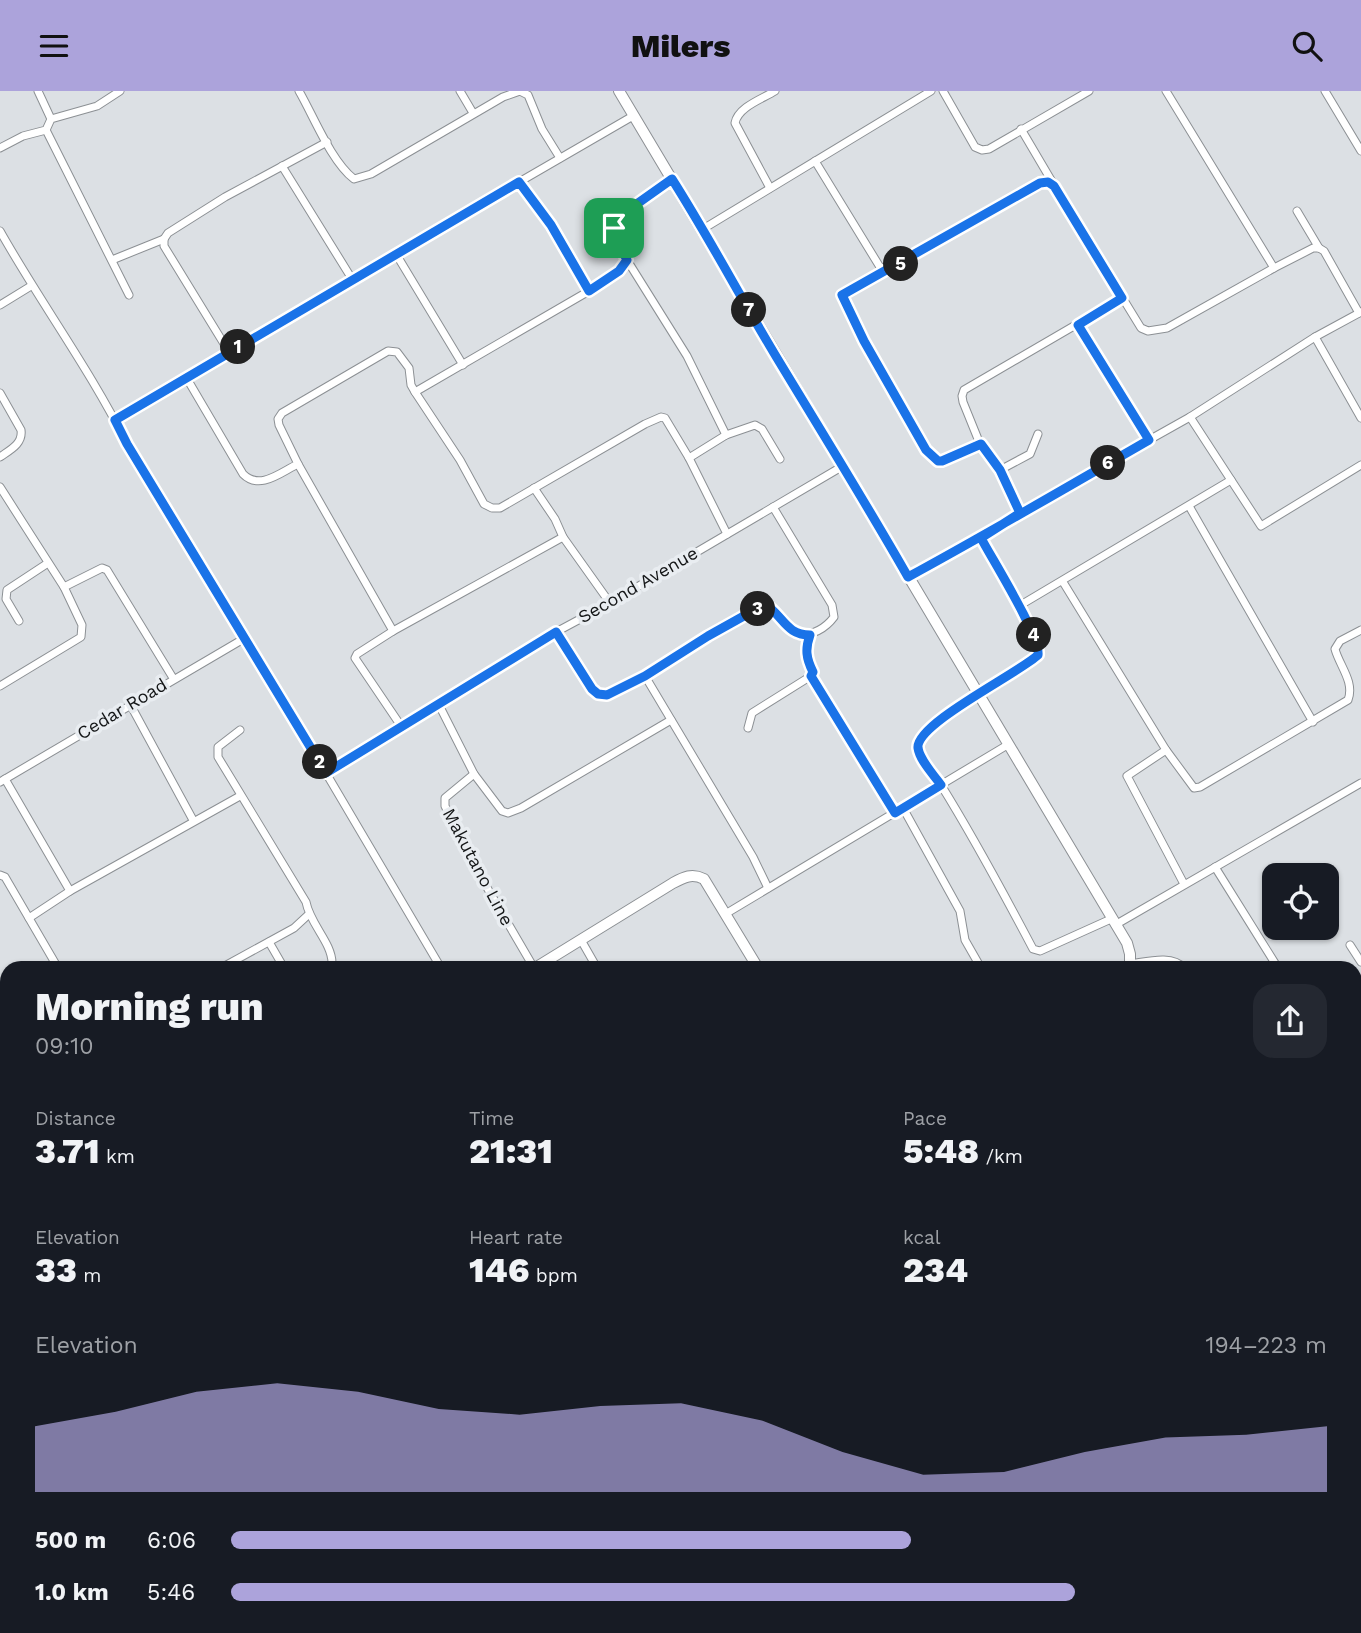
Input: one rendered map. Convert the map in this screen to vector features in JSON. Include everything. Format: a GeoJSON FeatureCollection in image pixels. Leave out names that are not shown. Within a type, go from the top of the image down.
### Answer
{"type":"FeatureCollection","features":[{"type":"Feature","properties":{"kind":"street"},"geometry":{"type":"LineString","coordinates":[[38,91],[51,119],[46,130]]}},
{"type":"Feature","properties":{"kind":"street"},"geometry":{"type":"LineString","coordinates":[[51,119],[97,106],[120,91]]}},
{"type":"Feature","properties":{"kind":"street"},"geometry":{"type":"LineString","coordinates":[[299,91],[327,142],[347,174],[354,179],[361,179],[473,113],[512,93],[520,92],[528,95],[542,129],[560,158]]}},
{"type":"Feature","properties":{"kind":"street"},"geometry":{"type":"LineString","coordinates":[[460,91],[473,113]]}},
{"type":"Feature","properties":{"kind":"street"},"geometry":{"type":"LineString","coordinates":[[620,91],[1127,943],[1129,961]]}},
{"type":"Feature","properties":{"kind":"street"},"geometry":{"type":"LineString","coordinates":[[770,188],[735,123],[736,116],[743,110],[775,91]]}},
{"type":"Feature","properties":{"kind":"street"},"geometry":{"type":"LineString","coordinates":[[703,229],[931,91]]}},
{"type":"Feature","properties":{"kind":"street"},"geometry":{"type":"LineString","coordinates":[[943,91],[975,147],[982,151],[1089,91]]}},
{"type":"Feature","properties":{"kind":"street"},"geometry":{"type":"LineString","coordinates":[[1166,91],[1273,268]]}},
{"type":"Feature","properties":{"kind":"street"},"geometry":{"type":"LineString","coordinates":[[1325,91],[1361,151]]}},
{"type":"Feature","properties":{"kind":"street"},"geometry":{"type":"LineString","coordinates":[[115,420],[633,116]]}},
{"type":"Feature","properties":{"kind":"street"},"geometry":{"type":"LineString","coordinates":[[908,577],[981,538],[1190,417],[1315,337],[1360,312],[1324,251],[1313,248],[1167,328],[1148,331],[1141,328],[1021,129]]}},
{"type":"Feature","properties":{"kind":"street"},"geometry":{"type":"LineString","coordinates":[[0,148],[23,136],[46,130]]}},
{"type":"Feature","properties":{"kind":"street"},"geometry":{"type":"LineString","coordinates":[[46,130],[129,295]]}},
{"type":"Feature","properties":{"kind":"street"},"geometry":{"type":"LineString","coordinates":[[229,352],[164,246],[164,239],[168,233],[225,197],[327,142]]}},
{"type":"Feature","properties":{"kind":"street"},"geometry":{"type":"LineString","coordinates":[[815,162],[883,272]]}},
{"type":"Feature","properties":{"kind":"street"},"geometry":{"type":"LineString","coordinates":[[282,166],[352,279]]}},
{"type":"Feature","properties":{"kind":"street"},"geometry":{"type":"LineString","coordinates":[[672,179],[614,223],[618,243],[687,356],[726,435]]}},
{"type":"Feature","properties":{"kind":"street"},"geometry":{"type":"LineString","coordinates":[[519,182],[551,225],[589,291]]}},
{"type":"Feature","properties":{"kind":"street"},"geometry":{"type":"LineString","coordinates":[[981,444],[938,461],[926,450],[864,341],[842,295],[1040,183],[1048,182],[1054,186]]}},
{"type":"Feature","properties":{"kind":"street"},"geometry":{"type":"LineString","coordinates":[[1297,211],[1318,248]]}},
{"type":"Feature","properties":{"kind":"street"},"geometry":{"type":"LineString","coordinates":[[0,231],[437,961]]}},
{"type":"Feature","properties":{"kind":"street"},"geometry":{"type":"LineString","coordinates":[[112,260],[164,239]]}},
{"type":"Feature","properties":{"kind":"street"},"geometry":{"type":"LineString","coordinates":[[396,254],[463,365]]}},
{"type":"Feature","properties":{"kind":"street"},"geometry":{"type":"LineString","coordinates":[[415,392],[589,291],[619,271],[627,260]]}},
{"type":"Feature","properties":{"kind":"street"},"geometry":{"type":"LineString","coordinates":[[0,305],[32,286]]}},
{"type":"Feature","properties":{"kind":"street"},"geometry":{"type":"LineString","coordinates":[[1020,513],[1000,470],[981,444],[963,402],[964,390],[1122,298]]}},
{"type":"Feature","properties":{"kind":"street"},"geometry":{"type":"LineString","coordinates":[[1078,325],[1149,440]]}},
{"type":"Feature","properties":{"kind":"street"},"geometry":{"type":"LineString","coordinates":[[1315,337],[1361,418]]}},
{"type":"Feature","properties":{"kind":"street"},"geometry":{"type":"LineString","coordinates":[[393,631],[318,503],[278,419],[282,413],[388,351],[397,352],[409,367],[411,385],[460,460],[484,504],[500,508],[658,417],[665,418],[689,458],[727,534]]}},
{"type":"Feature","properties":{"kind":"street"},"geometry":{"type":"LineString","coordinates":[[186,377],[248,479],[264,481],[298,464]]}},
{"type":"Feature","properties":{"kind":"street"},"geometry":{"type":"LineString","coordinates":[[0,457],[20,442],[22,436],[1,398]]}},
{"type":"Feature","properties":{"kind":"street"},"geometry":{"type":"LineString","coordinates":[[1190,417],[1261,526],[1361,465]]}},
{"type":"Feature","properties":{"kind":"street"},"geometry":{"type":"LineString","coordinates":[[689,458],[726,435],[750,426],[759,426],[780,459]]}},
{"type":"Feature","properties":{"kind":"street"},"geometry":{"type":"LineString","coordinates":[[1000,470],[1030,454],[1038,434]]}},
{"type":"Feature","properties":{"kind":"street","name":"Second Avenue"},"geometry":{"type":"LineString","coordinates":[[326,773],[556,632],[843,466]]}},
{"type":"Feature","properties":{"kind":"street"},"geometry":{"type":"LineString","coordinates":[[1020,606],[1231,480]]}},
{"type":"Feature","properties":{"kind":"street"},"geometry":{"type":"LineString","coordinates":[[0,487],[64,587],[82,625],[81,637],[0,686]]}},
{"type":"Feature","properties":{"kind":"street"},"geometry":{"type":"LineString","coordinates":[[534,488],[555,519],[563,537],[610,603]]}},
{"type":"Feature","properties":{"kind":"street"},"geometry":{"type":"LineString","coordinates":[[1189,506],[1313,722]]}},
{"type":"Feature","properties":{"kind":"street"},"geometry":{"type":"LineString","coordinates":[[556,632],[598,694],[607,695],[762,608],[769,607],[798,635],[810,635],[830,623],[834,617],[832,604],[774,507]]}},
{"type":"Feature","properties":{"kind":"street"},"geometry":{"type":"LineString","coordinates":[[401,726],[355,657],[357,654],[393,631],[563,537]]}},
{"type":"Feature","properties":{"kind":"street"},"geometry":{"type":"LineString","coordinates":[[981,538],[1020,606],[1038,645],[1038,655],[932,726],[919,740],[918,746],[920,754],[941,785],[1036,951],[1113,922],[1361,783]]}},
{"type":"Feature","properties":{"kind":"street"},"geometry":{"type":"LineString","coordinates":[[19,621],[6,599],[6,590],[48,563]]}},
{"type":"Feature","properties":{"kind":"street"},"geometry":{"type":"LineString","coordinates":[[64,587],[102,568],[107,570],[173,678]]}},
{"type":"Feature","properties":{"kind":"street"},"geometry":{"type":"LineString","coordinates":[[1063,582],[1166,750],[1191,787],[1196,788],[1313,722],[1348,699],[1350,694],[1347,675],[1335,649],[1340,641],[1361,630]]}},
{"type":"Feature","properties":{"kind":"street"},"geometry":{"type":"LineString","coordinates":[[748,728],[752,713],[811,676],[813,672],[808,662],[806,647],[810,635]]}},
{"type":"Feature","properties":{"kind":"street","name":"Cedar Road"},"geometry":{"type":"LineString","coordinates":[[3,781],[173,678],[245,638]]}},
{"type":"Feature","properties":{"kind":"street"},"geometry":{"type":"LineString","coordinates":[[645,676],[768,888]]}},
{"type":"Feature","properties":{"kind":"street"},"geometry":{"type":"LineString","coordinates":[[811,676],[895,813]]}},
{"type":"Feature","properties":{"kind":"street"},"geometry":{"type":"LineString","coordinates":[[439,703],[474,774],[502,811],[508,813],[671,720]]}},
{"type":"Feature","properties":{"kind":"street"},"geometry":{"type":"LineString","coordinates":[[130,704],[193,820]]}},
{"type":"Feature","properties":{"kind":"street"},"geometry":{"type":"LineString","coordinates":[[240,730],[218,747],[217,752],[240,796],[306,902],[308,915],[332,955],[332,961]]}},
{"type":"Feature","properties":{"kind":"street"},"geometry":{"type":"LineString","coordinates":[[727,913],[1009,744]]}},
{"type":"Feature","properties":{"kind":"street"},"geometry":{"type":"LineString","coordinates":[[1166,750],[1127,776],[1184,884]]}},
{"type":"Feature","properties":{"kind":"street","name":"Makutano Line"},"geometry":{"type":"LineString","coordinates":[[474,774],[445,798],[445,806],[475,867],[537,961]]}},
{"type":"Feature","properties":{"kind":"street"},"geometry":{"type":"LineString","coordinates":[[3,781],[70,891]]}},
{"type":"Feature","properties":{"kind":"street"},"geometry":{"type":"LineString","coordinates":[[29,918],[70,891],[240,796]]}},
{"type":"Feature","properties":{"kind":"street"},"geometry":{"type":"LineString","coordinates":[[903,808],[960,911],[965,940],[977,961]]}},
{"type":"Feature","properties":{"kind":"street"},"geometry":{"type":"LineString","coordinates":[[1215,867],[1274,961]]}},
{"type":"Feature","properties":{"kind":"street"},"geometry":{"type":"LineString","coordinates":[[0,875],[5,877],[54,961]]}},
{"type":"Feature","properties":{"kind":"street"},"geometry":{"type":"LineString","coordinates":[[548,961],[684,877],[694,876],[704,879],[754,961]]}},
{"type":"Feature","properties":{"kind":"street"},"geometry":{"type":"LineString","coordinates":[[235,961],[294,928],[308,915]]}},
{"type":"Feature","properties":{"kind":"street"},"geometry":{"type":"LineString","coordinates":[[581,940],[593,961]]}},
{"type":"Feature","properties":{"kind":"street"},"geometry":{"type":"LineString","coordinates":[[269,942],[280,961]]}},
{"type":"Feature","properties":{"kind":"street"},"geometry":{"type":"LineString","coordinates":[[1350,945],[1360,961]]}},
{"type":"Feature","properties":{"kind":"route"},"geometry":{"type":"LineString","coordinates":[[614,228],[617,218],[672,179],[908,577],[981,538],[1149,440],[1078,325],[1122,298],[1054,186],[1048,182],[1040,183],[842,295],[864,341],[926,450],[938,461],[942,461],[981,444],[1000,470],[1020,513],[981,538],[1020,606],[1039,649],[1038,655],[1029,663],[932,726],[919,740],[920,754],[941,785],[895,813],[811,676],[813,672],[806,654],[810,635],[798,635],[769,607],[751,612],[677,654],[645,676],[601,696],[592,689],[556,632],[326,773],[115,420],[519,182],[551,225],[589,291],[619,271],[627,260],[614,228]]}}]}
